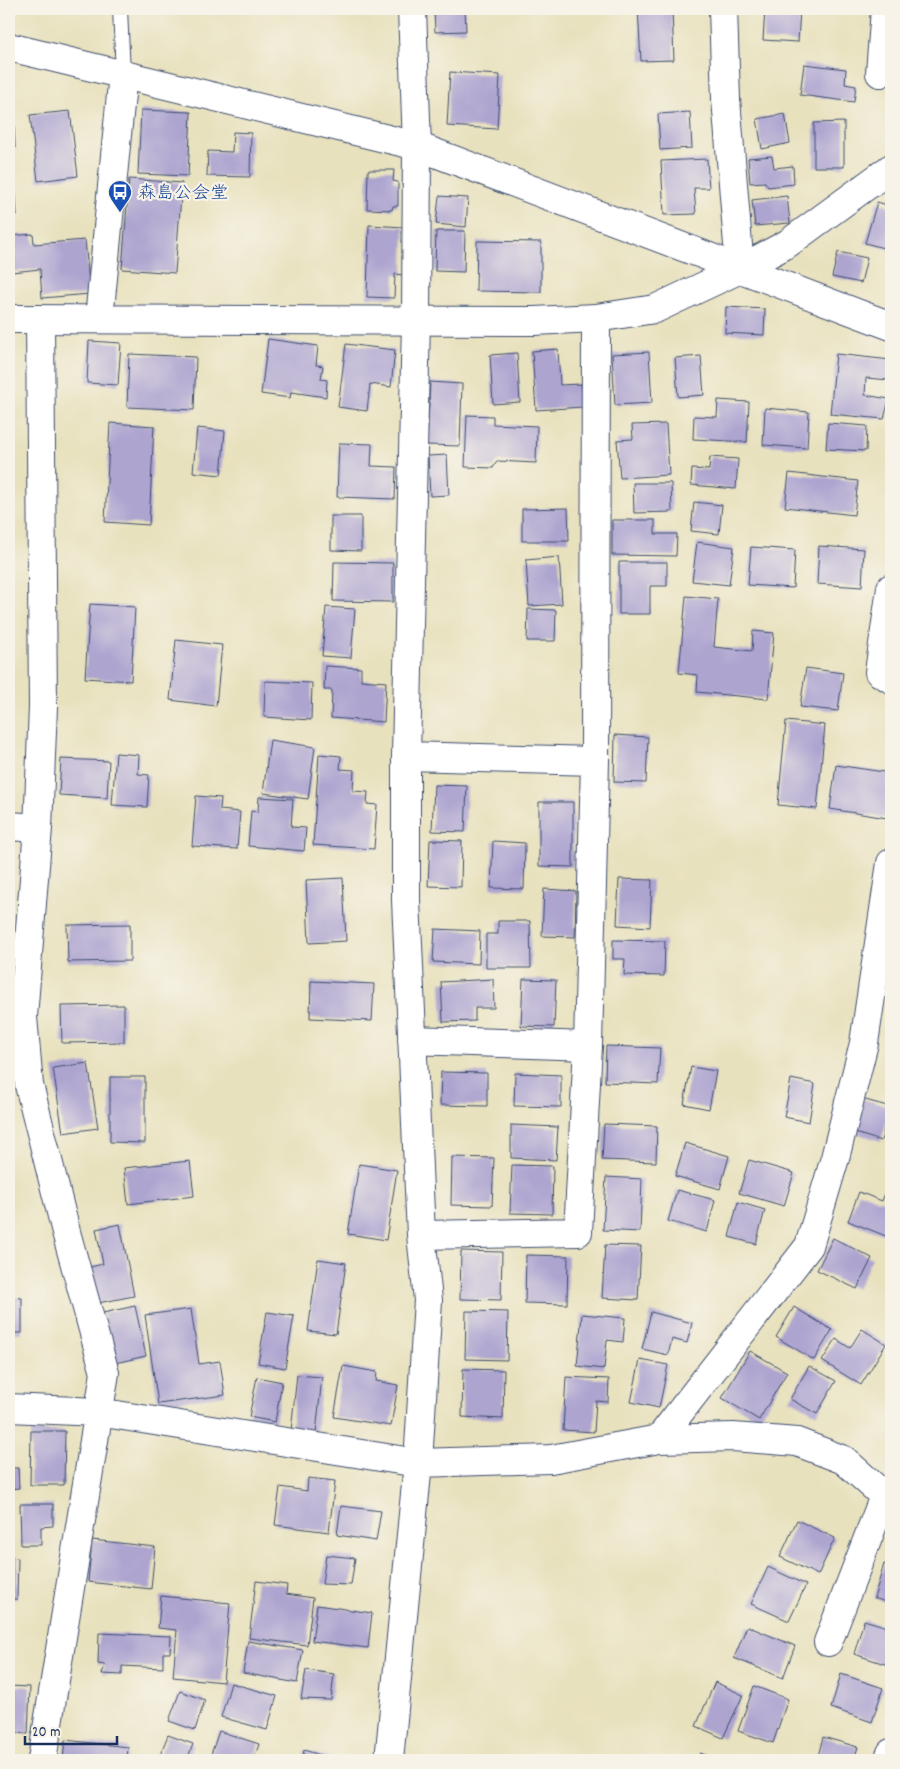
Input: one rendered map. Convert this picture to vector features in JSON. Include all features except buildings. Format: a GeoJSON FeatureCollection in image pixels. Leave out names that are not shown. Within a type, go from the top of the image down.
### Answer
{"type":"FeatureCollection","features":[{"type":"Feature","properties":{"kind":"street"},"geometry":{"type":"LineString","coordinates":[[389,1760],[418,1463],[428,1300],[421,1235],[406,900],[406,756],[416,321],[417,146],[412,9]]}},
{"type":"Feature","properties":{"kind":"street"},"geometry":{"type":"LineString","coordinates":[[723,9],[726,99],[740,268]]}},
{"type":"Feature","properties":{"kind":"street"},"geometry":{"type":"LineString","coordinates":[[880,73],[885,9]]}},
{"type":"Feature","properties":{"kind":"street"},"geometry":{"type":"LineString","coordinates":[[9,46],[417,146],[891,326]]}},
{"type":"Feature","properties":{"kind":"street"},"geometry":{"type":"LineString","coordinates":[[99,319],[124,74]]}},
{"type":"Feature","properties":{"kind":"street"},"geometry":{"type":"LineString","coordinates":[[9,319],[534,321],[596,318],[655,309],[788,244],[891,168]]}},
{"type":"Feature","properties":{"kind":"street"},"geometry":{"type":"LineString","coordinates":[[421,1235],[578,1232],[588,1046],[595,761],[596,318]]}},
{"type":"Feature","properties":{"kind":"street"},"geometry":{"type":"LineString","coordinates":[[40,319],[43,707],[38,828],[20,917],[16,1016],[29,1085],[66,1232],[105,1373],[42,1760]]}},
{"type":"Feature","properties":{"kind":"street"},"geometry":{"type":"LineString","coordinates":[[891,588],[879,672],[891,680]]}},
{"type":"Feature","properties":{"kind":"street"},"geometry":{"type":"LineString","coordinates":[[406,756],[595,761]]}},
{"type":"Feature","properties":{"kind":"street"},"geometry":{"type":"LineString","coordinates":[[9,826],[38,828]]}},
{"type":"Feature","properties":{"kind":"street"},"geometry":{"type":"LineString","coordinates":[[659,1439],[809,1246],[835,1158],[864,1043],[891,863]]}},
{"type":"Feature","properties":{"kind":"street"},"geometry":{"type":"LineString","coordinates":[[412,1040],[588,1046]]}},
{"type":"Feature","properties":{"kind":"street"},"geometry":{"type":"LineString","coordinates":[[9,1408],[98,1412],[418,1463],[551,1459],[659,1439],[733,1437],[797,1442],[844,1460],[888,1499],[828,1642]]}},
{"type":"Feature","properties":{"kind":"street"},"geometry":{"type":"LineString","coordinates":[[888,1760],[891,1753]]}},
{"type":"Feature","properties":{"kind":"lane"},"geometry":{"type":"LineString","coordinates":[[120,9],[124,74]]}},
{"type":"Feature","properties":{"kind":"place","name":"森島公会堂"},"geometry":{"type":"Point","coordinates":[120,213]}}]}
